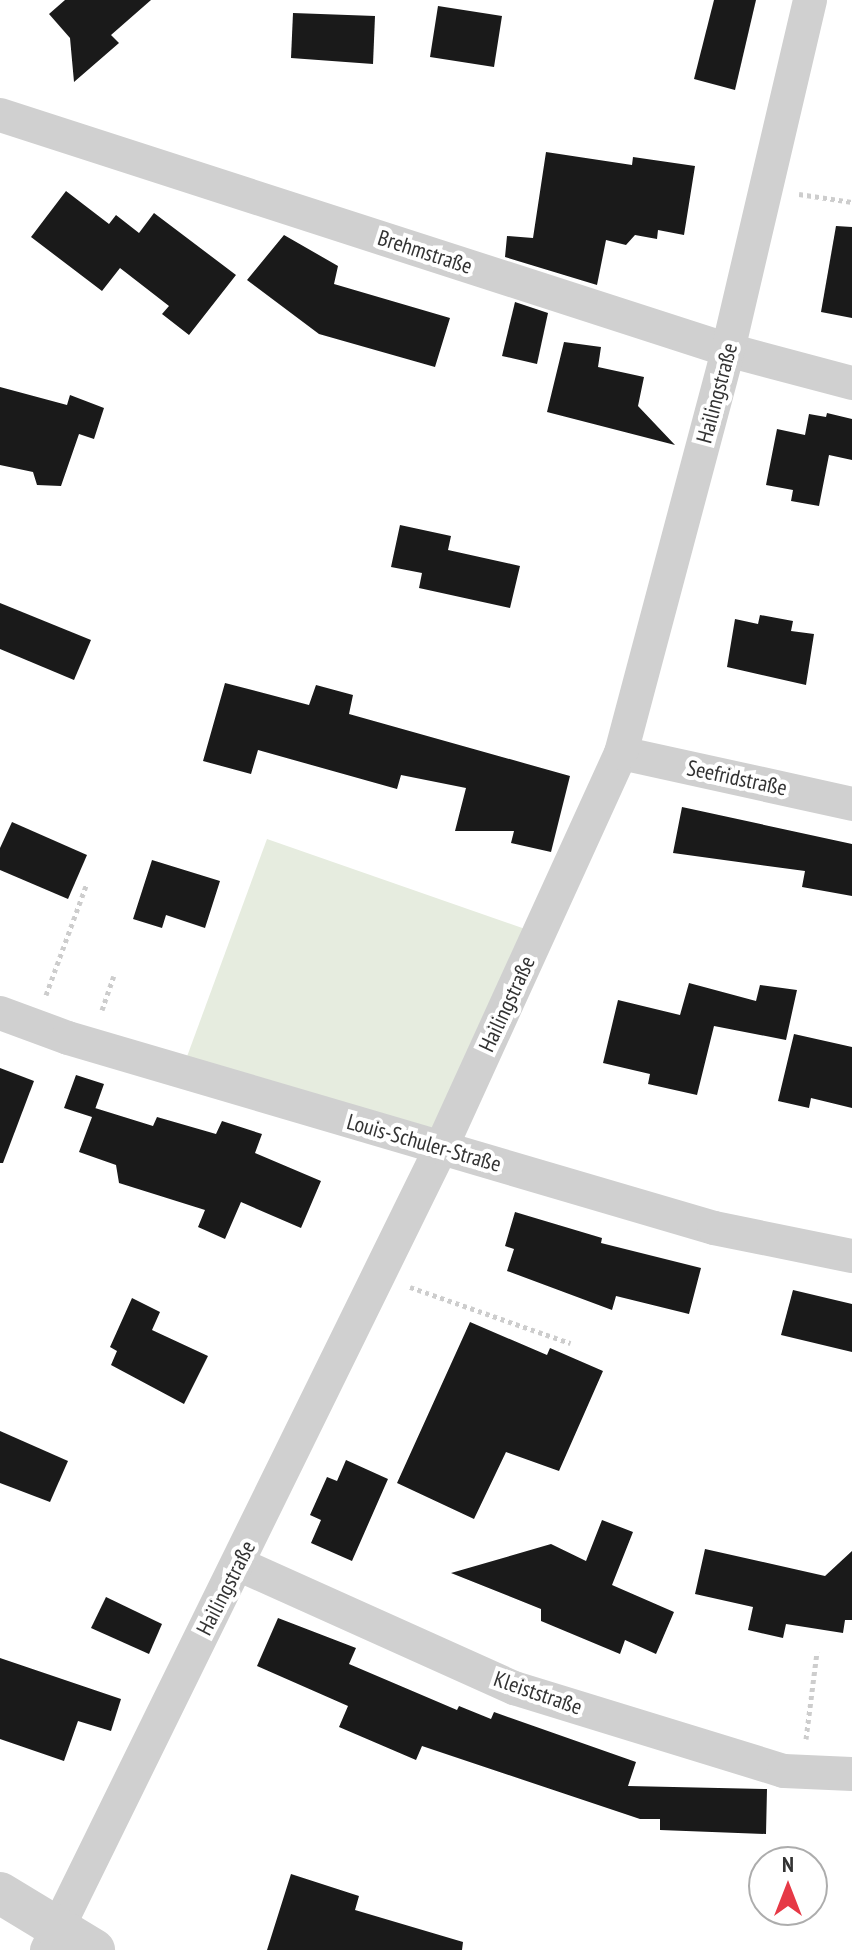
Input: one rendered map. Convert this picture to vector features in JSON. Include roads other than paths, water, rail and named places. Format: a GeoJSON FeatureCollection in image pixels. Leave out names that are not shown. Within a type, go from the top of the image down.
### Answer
{"type":"FeatureCollection","features":[{"type":"Feature","properties":{"kind":"street","name":"Hailingstraße"},"geometry":{"type":"LineString","coordinates":[[51,1940],[441,1148],[621,753],[728,350],[810,0]]}},
{"type":"Feature","properties":{"kind":"street","name":"Brehmstraße"},"geometry":{"type":"LineString","coordinates":[[0,115],[728,350],[852,383]]}},
{"type":"Feature","properties":{"kind":"street","name":"Seefridstraße"},"geometry":{"type":"LineString","coordinates":[[621,753],[852,804]]}},
{"type":"Feature","properties":{"kind":"street","name":"Louis-Schuler-Straße"},"geometry":{"type":"LineString","coordinates":[[0,1013],[714,1228],[852,1256]]}},
{"type":"Feature","properties":{"kind":"street","name":"Kleiststraße"},"geometry":{"type":"LineString","coordinates":[[238,1564],[514,1688],[784,1771],[852,1774]]}},
{"type":"Feature","properties":{"kind":"street"},"geometry":{"type":"LineString","coordinates":[[0,1893],[51,1940],[94,1950]]}}]}
